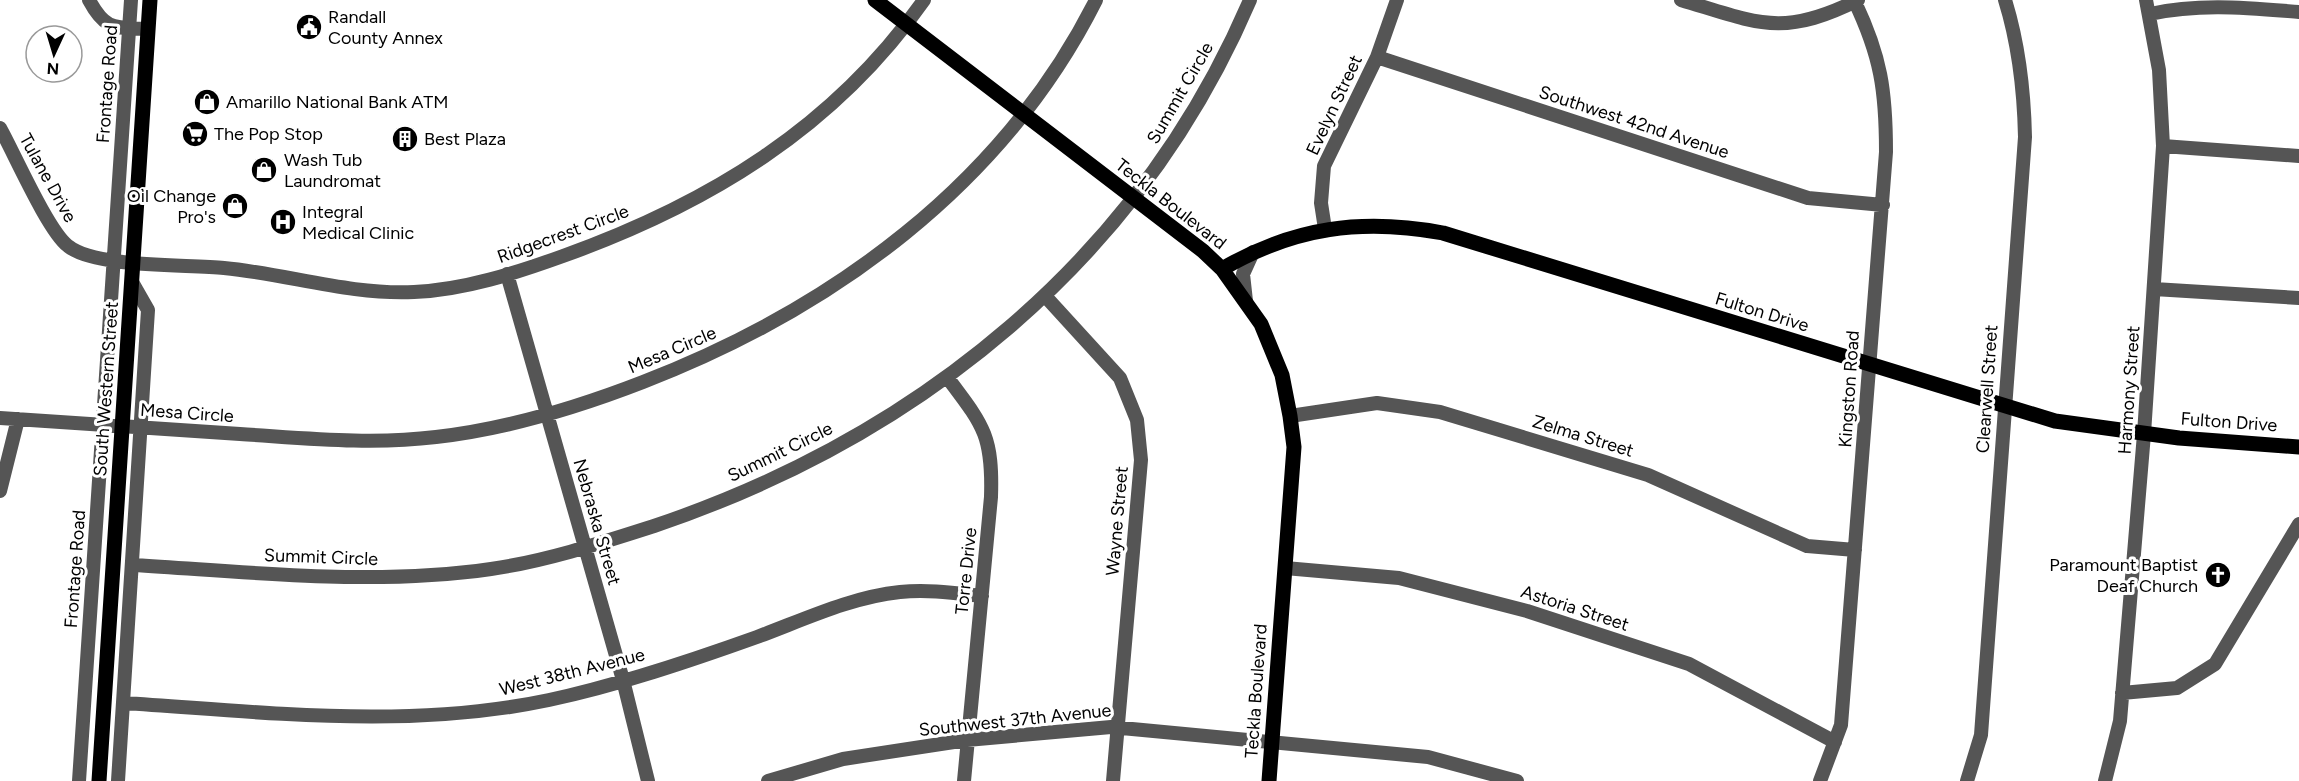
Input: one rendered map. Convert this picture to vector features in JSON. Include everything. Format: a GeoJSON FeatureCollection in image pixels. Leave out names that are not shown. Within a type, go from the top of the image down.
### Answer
{"type":"FeatureCollection","features":[{"type":"Feature","properties":{"kind":"main road","name":"South Western Street"},"geometry":{"type":"LineString","coordinates":[[99,781],[150,0]]}},
{"type":"Feature","properties":{"kind":"main road","name":"Teckla Boulevard"},"geometry":{"type":"LineString","coordinates":[[875,0],[1188,240],[1222,269],[1246,301],[1272,348],[1282,375],[1294,447],[1269,781]]}},
{"type":"Feature","properties":{"kind":"main road","name":"Fulton Drive"},"geometry":{"type":"LineString","coordinates":[[1222,269],[1252,252],[1325,229],[1380,224],[1443,233],[1869,366],[2055,421],[2144,434],[2299,447]]}},
{"type":"Feature","properties":{"kind":"street"},"geometry":{"type":"LineString","coordinates":[[89,0],[102,22],[129,28],[148,29]]}},
{"type":"Feature","properties":{"kind":"street","name":"Frontage Road"},"geometry":{"type":"LineString","coordinates":[[79,781],[131,0]]}},
{"type":"Feature","properties":{"kind":"street","name":"Ridgecrest Circle"},"geometry":{"type":"LineString","coordinates":[[134,261],[228,268],[347,290],[386,292],[417,292],[460,286],[507,274],[634,228],[738,175],[783,145],[832,106],[907,25],[924,0]]}},
{"type":"Feature","properties":{"kind":"street","name":"Mesa Circle"},"geometry":{"type":"LineString","coordinates":[[0,418],[380,441],[481,431],[592,402],[705,358],[805,305],[892,246],[960,186],[1023,113],[1060,62],[1096,0]]}},
{"type":"Feature","properties":{"kind":"street","name":"Summit Circle"},"geometry":{"type":"LineString","coordinates":[[133,565],[309,576],[400,578],[494,569],[585,547],[690,514],[783,473],[875,424],[947,377],[1046,297],[1157,166],[1214,74],[1250,0]]}},
{"type":"Feature","properties":{"kind":"street","name":"Evelyn Street"},"geometry":{"type":"LineString","coordinates":[[1325,229],[1321,203],[1324,166],[1377,57],[1397,0]]}},
{"type":"Feature","properties":{"kind":"street"},"geometry":{"type":"LineString","coordinates":[[1681,0],[1750,20],[1778,25],[1799,23],[1826,15],[1856,1]]}},
{"type":"Feature","properties":{"kind":"street","name":"Clearwell Street"},"geometry":{"type":"LineString","coordinates":[[1967,781],[1981,735],[2003,406],[2025,138],[2025,99],[2019,55],[2005,0]]}},
{"type":"Feature","properties":{"kind":"street","name":"Kingston Road"},"geometry":{"type":"LineString","coordinates":[[1820,781],[1841,725],[1883,205],[1886,112],[1881,71],[1872,36],[1856,1]]}},
{"type":"Feature","properties":{"kind":"street"},"geometry":{"type":"LineString","coordinates":[[2148,7],[2207,6],[2299,12]]}},
{"type":"Feature","properties":{"kind":"street","name":"Harmony Street"},"geometry":{"type":"LineString","coordinates":[[2105,781],[2120,721],[2144,434],[2163,146],[2159,70],[2148,7]]}},
{"type":"Feature","properties":{"kind":"street","name":"Southwest 42nd Avenue"},"geometry":{"type":"LineString","coordinates":[[1377,57],[1808,198],[1883,205]]}},
{"type":"Feature","properties":{"kind":"street","name":"Tulane Drive"},"geometry":{"type":"LineString","coordinates":[[0,128],[65,244],[78,254],[134,261]]}},
{"type":"Feature","properties":{"kind":"street"},"geometry":{"type":"LineString","coordinates":[[2163,146],[2299,156]]}},
{"type":"Feature","properties":{"kind":"street"},"geometry":{"type":"LineString","coordinates":[[1246,301],[1244,274],[1252,252]]}},
{"type":"Feature","properties":{"kind":"street","name":"Nebraska Street"},"geometry":{"type":"LineString","coordinates":[[507,274],[623,680],[648,781]]}},
{"type":"Feature","properties":{"kind":"street"},"geometry":{"type":"LineString","coordinates":[[118,781],[148,310],[132,282]]}},
{"type":"Feature","properties":{"kind":"street"},"geometry":{"type":"LineString","coordinates":[[2154,289],[2299,298]]}},
{"type":"Feature","properties":{"kind":"street","name":"Wayne Street"},"geometry":{"type":"LineString","coordinates":[[1046,297],[1120,378],[1137,420],[1141,460],[1113,781]]}},
{"type":"Feature","properties":{"kind":"street","name":"Torre Drive"},"geometry":{"type":"LineString","coordinates":[[947,377],[980,421],[992,460],[982,596],[964,781]]}},
{"type":"Feature","properties":{"kind":"street","name":"Zelma Street"},"geometry":{"type":"LineString","coordinates":[[1290,416],[1377,403],[1440,412],[1648,475],[1807,546],[1855,550]]}},
{"type":"Feature","properties":{"kind":"street"},"geometry":{"type":"LineString","coordinates":[[0,491],[18,419]]}},
{"type":"Feature","properties":{"kind":"street"},"geometry":{"type":"LineString","coordinates":[[2122,693],[2177,688],[2215,664],[2299,524]]}},
{"type":"Feature","properties":{"kind":"street","name":"Astoria Street"},"geometry":{"type":"LineString","coordinates":[[1285,568],[1400,578],[1527,611],[1689,664],[1835,742]]}},
{"type":"Feature","properties":{"kind":"street","name":"West 38th Avenue"},"geometry":{"type":"LineString","coordinates":[[123,703],[380,718],[432,716],[549,700],[623,680],[720,650],[864,598],[921,590],[982,596]]}},
{"type":"Feature","properties":{"kind":"street","name":"Southwest 37th Avenue"},"geometry":{"type":"LineString","coordinates":[[768,781],[843,759],[967,740],[1117,727],[1428,757],[1517,781]]}},
{"type":"Feature","properties":{"kind":"street"},"geometry":{"type":"LineString","coordinates":[[818,781],[819,766]]}},
{"type":"Feature","properties":{"kind":"place","name":"Randall County Annex"},"geometry":{"type":"Point","coordinates":[309,27]}},
{"type":"Feature","properties":{"kind":"place","name":"Amarillo National Bank ATM"},"geometry":{"type":"Point","coordinates":[207,102]}},
{"type":"Feature","properties":{"kind":"place","name":"The Pop Stop"},"geometry":{"type":"Point","coordinates":[195,134]}},
{"type":"Feature","properties":{"kind":"place","name":"Best Plaza"},"geometry":{"type":"Point","coordinates":[405,139]}},
{"type":"Feature","properties":{"kind":"place","name":"Wash Tub Laundromat"},"geometry":{"type":"Point","coordinates":[264,170]}},
{"type":"Feature","properties":{"kind":"place","name":"Oil Change Pro's"},"geometry":{"type":"Point","coordinates":[235,206]}},
{"type":"Feature","properties":{"kind":"place","name":"Integral Medical Clinic"},"geometry":{"type":"Point","coordinates":[283,222]}},
{"type":"Feature","properties":{"kind":"place","name":"Paramount Baptist Deaf Church"},"geometry":{"type":"Point","coordinates":[2218,575]}}]}
